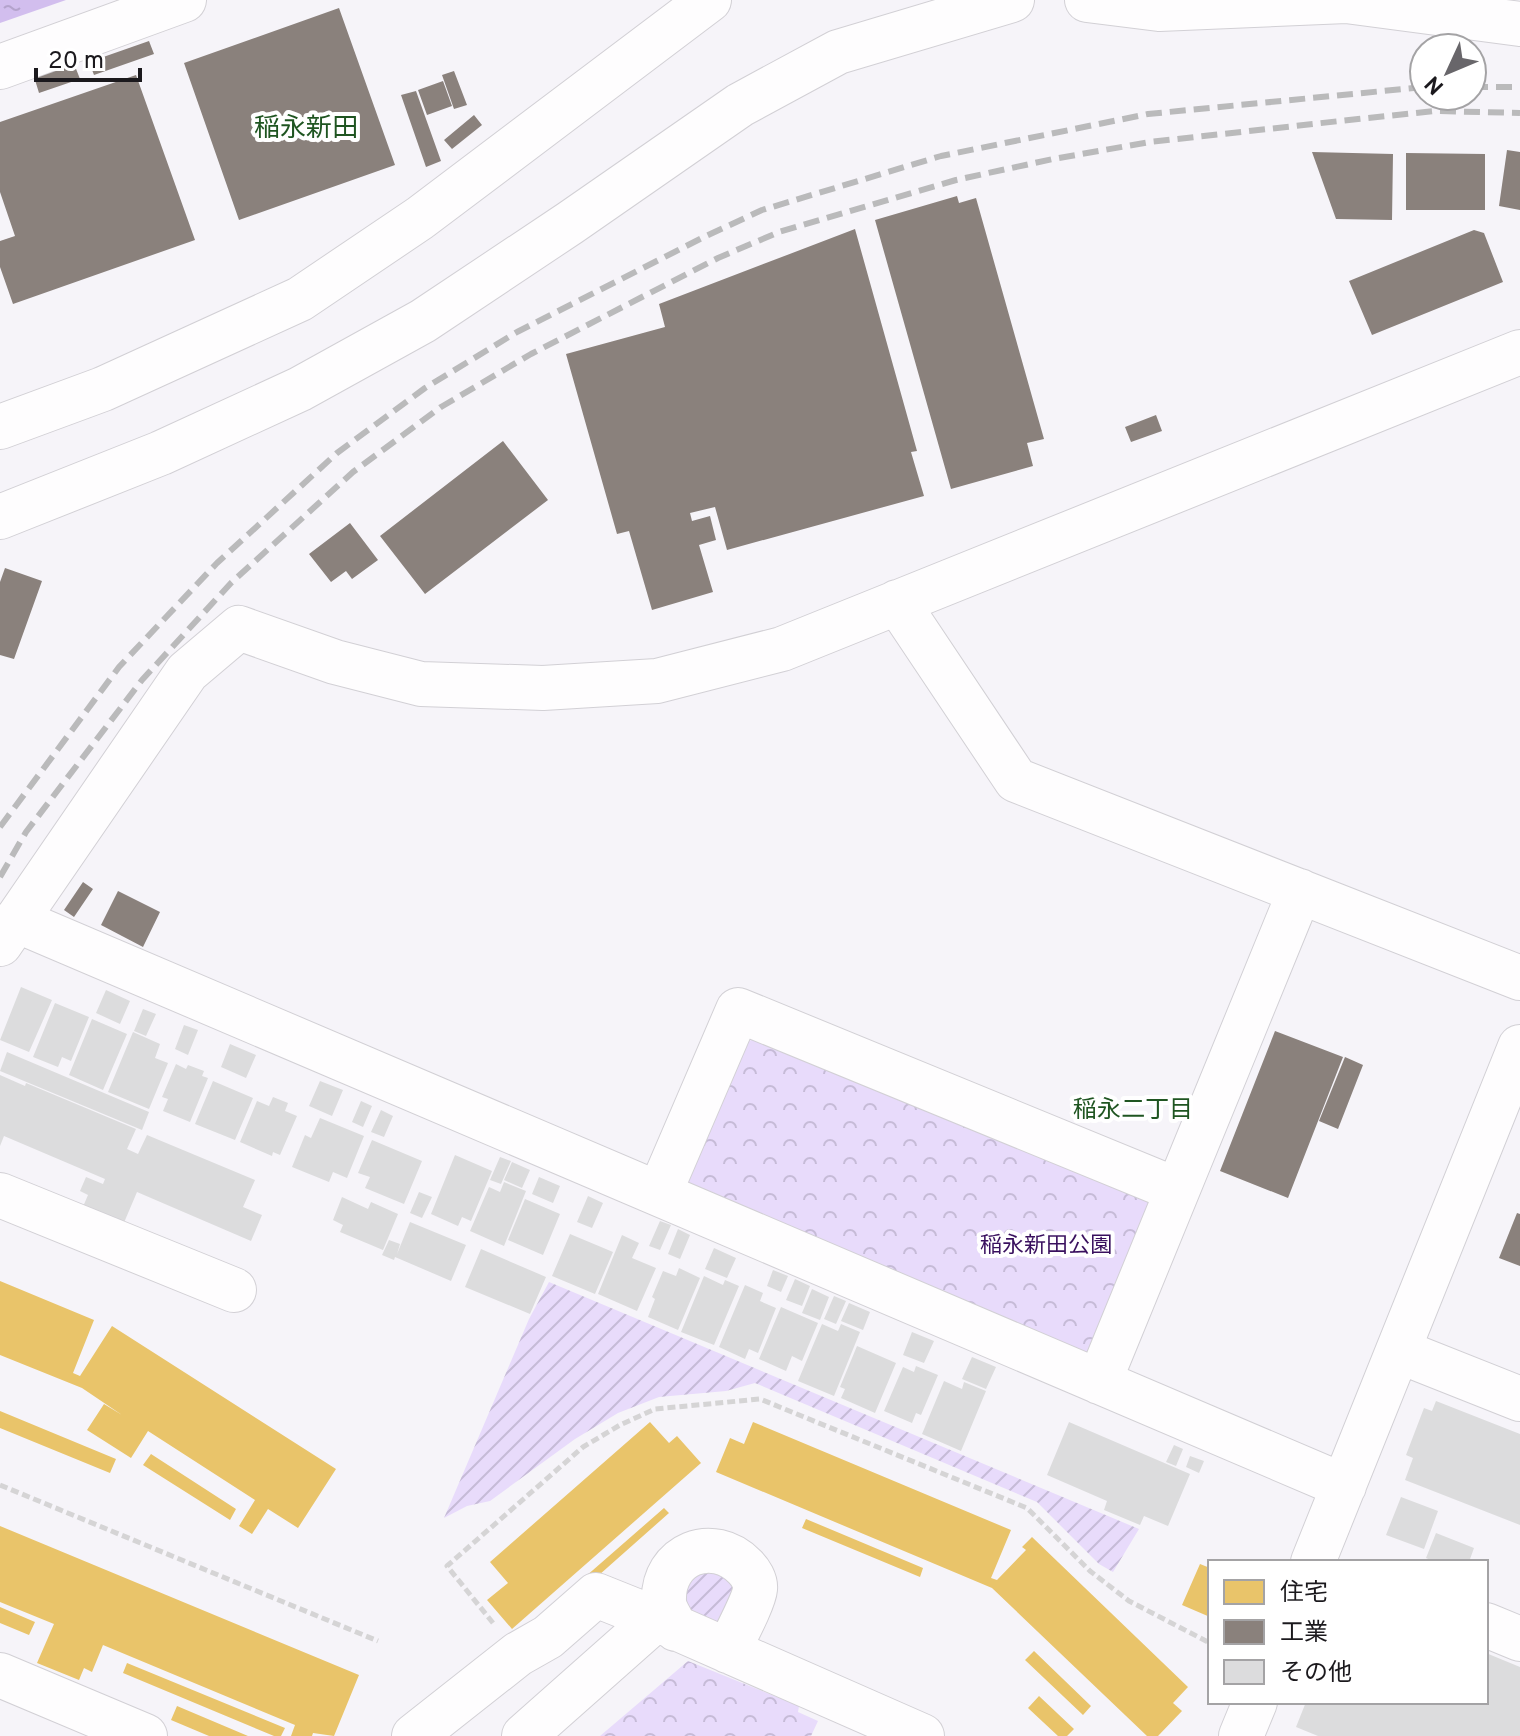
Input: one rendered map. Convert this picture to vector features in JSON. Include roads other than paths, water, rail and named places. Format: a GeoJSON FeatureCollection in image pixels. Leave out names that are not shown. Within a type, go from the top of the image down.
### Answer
{"type":"FeatureCollection","features":[{"type":"Feature","properties":{"kind":"street"},"geometry":{"type":"LineString","coordinates":[[0,67],[184,0]]}},
{"type":"Feature","properties":{"kind":"street"},"geometry":{"type":"LineString","coordinates":[[0,427],[103,389],[300,299],[420,218],[709,0]]}},
{"type":"Feature","properties":{"kind":"street"},"geometry":{"type":"LineString","coordinates":[[0,517],[161,453],[300,389],[409,328],[570,223],[740,105],[838,52],[1012,0]]}},
{"type":"Feature","properties":{"kind":"street"},"geometry":{"type":"LineString","coordinates":[[1087,0],[1159,9],[1346,1],[1520,24]]}},
{"type":"Feature","properties":{"kind":"street"},"geometry":{"type":"LineString","coordinates":[[1344,1486],[659,1194],[8,932],[187,672],[239,628],[335,662],[421,684],[543,688],[657,681],[782,649],[1520,352]]}},
{"type":"Feature","properties":{"kind":"street"},"geometry":{"type":"LineString","coordinates":[[897,602],[1016,780],[1520,978]]}},
{"type":"Feature","properties":{"kind":"street"},"geometry":{"type":"LineString","coordinates":[[1099,1382],[1300,891]]}},
{"type":"Feature","properties":{"kind":"street"},"geometry":{"type":"LineString","coordinates":[[659,1194],[738,1010],[1177,1190]]}},
{"type":"Feature","properties":{"kind":"street"},"geometry":{"type":"LineString","coordinates":[[1319,1560],[1344,1486],[1520,1047]]}},
{"type":"Feature","properties":{"kind":"street"},"geometry":{"type":"LineString","coordinates":[[0,1195],[234,1290]]}},
{"type":"Feature","properties":{"kind":"street"},"geometry":{"type":"LineString","coordinates":[[1399,1351],[1520,1399]]}},
{"type":"Feature","properties":{"kind":"street"},"geometry":{"type":"LineString","coordinates":[[666,1624],[665,1582],[676,1564],[695,1552],[713,1549],[734,1556],[751,1573],[755,1589],[728,1651]]}},
{"type":"Feature","properties":{"kind":"street"},"geometry":{"type":"LineString","coordinates":[[414,1736],[518,1654],[548,1637],[596,1595],[922,1736]]}},
{"type":"Feature","properties":{"kind":"street"},"geometry":{"type":"LineString","coordinates":[[468,1693],[491,1720],[523,1736],[666,1624]]}},
{"type":"Feature","properties":{"kind":"street"},"geometry":{"type":"LineString","coordinates":[[1488,1626],[1520,1639]]}},
{"type":"Feature","properties":{"kind":"street"},"geometry":{"type":"LineString","coordinates":[[0,1675],[145,1736]]}},
{"type":"Feature","properties":{"kind":"street"},"geometry":{"type":"LineString","coordinates":[[1241,1736],[1254,1704]]}},
{"type":"Feature","properties":{"kind":"water"},"geometry":{"type":"Polygon","coordinates":[[[0,0],[66,0],[0,23],[0,0]]]}},
{"type":"Feature","properties":{"kind":"railway"},"geometry":{"type":"LineString","coordinates":[[1488,87],[1520,87]]}},
{"type":"Feature","properties":{"kind":"railway"},"geometry":{"type":"LineString","coordinates":[[0,827],[119,667],[217,563],[337,453],[425,388],[517,332],[762,210],[941,156],[1148,114],[1408,89]]}},
{"type":"Feature","properties":{"kind":"railway"},"geometry":{"type":"LineString","coordinates":[[0,877],[26,832],[142,680],[231,583],[353,472],[441,407],[531,354],[718,258],[779,232],[956,180],[1053,159],[1150,142],[1435,111],[1520,113]]}},
{"type":"Feature","properties":{"kind":"district","name":"稲永新田"},"geometry":{"type":"Point","coordinates":[306,129]}},
{"type":"Feature","properties":{"kind":"district","name":"稲永二丁目"},"geometry":{"type":"Point","coordinates":[1133,1111]}},
{"type":"Feature","properties":{"kind":"park label","name":"稲永新田公園"},"geometry":{"type":"Point","coordinates":[1046,1246]}}]}
